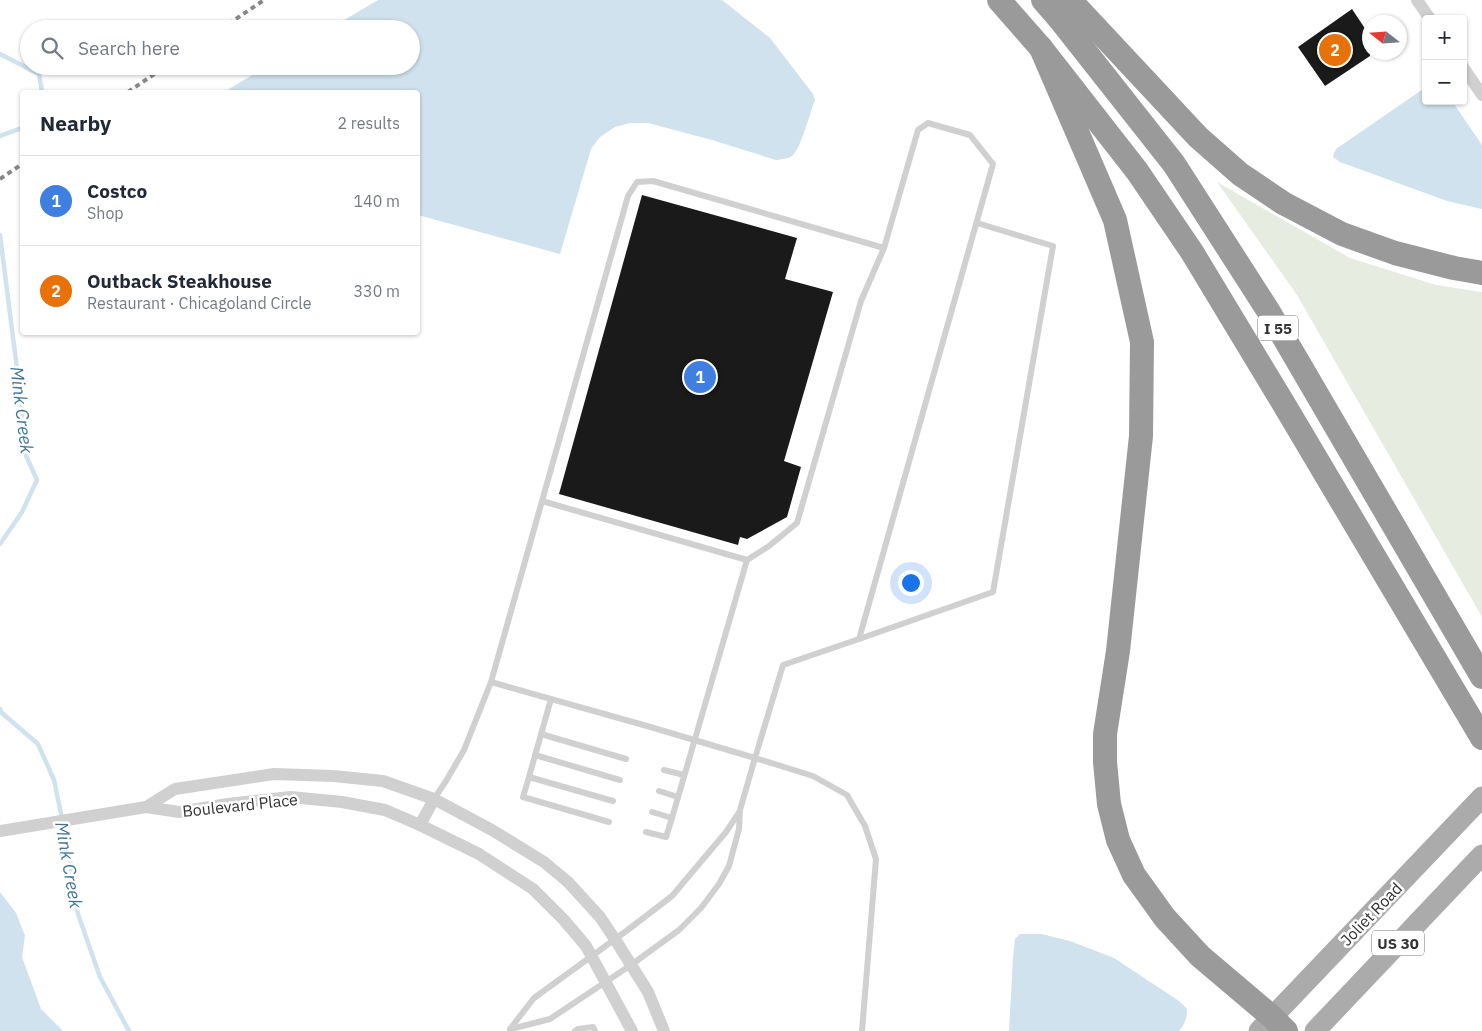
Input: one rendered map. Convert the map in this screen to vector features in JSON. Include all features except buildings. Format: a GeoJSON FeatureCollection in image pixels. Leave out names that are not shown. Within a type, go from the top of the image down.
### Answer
{"type":"FeatureCollection","features":[{"type":"Feature","properties":{"kind":"highway","name":"I 55"},"geometry":{"type":"LineString","coordinates":[[999,0],[1041,48],[1137,171],[1192,252],[1477,729]]}},
{"type":"Feature","properties":{"kind":"highway","name":"I 55"},"geometry":{"type":"LineString","coordinates":[[1043,0],[1179,172],[1269,312],[1482,677]]}},
{"type":"Feature","properties":{"kind":"highway"},"geometry":{"type":"LineString","coordinates":[[1070,0],[1198,137],[1240,174],[1282,203],[1342,234],[1395,253],[1482,273]]}},
{"type":"Feature","properties":{"kind":"highway"},"geometry":{"type":"LineString","coordinates":[[1041,48],[1115,220],[1142,342],[1141,436],[1118,651],[1106,734],[1105,762],[1109,804],[1118,840],[1134,875],[1165,918],[1200,956],[1272,1026]]}},
{"type":"Feature","properties":{"kind":"main road","name":"Joliet Road"},"geometry":{"type":"LineString","coordinates":[[1272,1026],[1482,797]]}},
{"type":"Feature","properties":{"kind":"main road","name":"US 30"},"geometry":{"type":"LineString","coordinates":[[1315,1031],[1482,855]]}},
{"type":"Feature","properties":{"kind":"street"},"geometry":{"type":"LineString","coordinates":[[1417,0],[1427,15]]}},
{"type":"Feature","properties":{"kind":"street"},"geometry":{"type":"LineString","coordinates":[[1467,73],[1482,95]]}},
{"type":"Feature","properties":{"kind":"street","name":"Boulevard Place"},"geometry":{"type":"LineString","coordinates":[[146,807],[175,789],[274,774],[333,776],[382,781],[434,799],[492,830],[544,862],[568,882],[600,917],[616,939],[648,992],[664,1031]]}},
{"type":"Feature","properties":{"kind":"street","name":"Boulevard Place"},"geometry":{"type":"LineString","coordinates":[[146,807],[179,812],[290,797],[342,802],[385,810],[420,825],[479,854],[532,889],[564,920],[586,946],[632,1031]]}},
{"type":"Feature","properties":{"kind":"street"},"geometry":{"type":"LineString","coordinates":[[420,825],[434,799]]}},
{"type":"Feature","properties":{"kind":"street"},"geometry":{"type":"LineString","coordinates":[[0,831],[146,807]]}},
{"type":"Feature","properties":{"kind":"lane"},"geometry":{"type":"LineString","coordinates":[[646,832],[666,837],[747,560],[797,523],[861,301],[884,248],[918,130],[928,123],[970,135],[993,164],[859,639]]}},
{"type":"Feature","properties":{"kind":"lane"},"geometry":{"type":"LineString","coordinates":[[434,799],[464,750],[491,682],[628,196],[637,182],[653,181],[884,248]]}},
{"type":"Feature","properties":{"kind":"lane"},"geometry":{"type":"LineString","coordinates":[[509,1030],[550,1019],[631,965],[679,930],[701,908],[719,884],[729,866],[739,829],[740,810],[783,665],[993,592],[1054,246],[976,223]]}},
{"type":"Feature","properties":{"kind":"lane"},"geometry":{"type":"LineString","coordinates":[[542,501],[747,560]]}},
{"type":"Feature","properties":{"kind":"lane"},"geometry":{"type":"LineString","coordinates":[[491,682],[813,776],[847,795],[865,826],[876,859],[862,1031]]}},
{"type":"Feature","properties":{"kind":"lane"},"geometry":{"type":"LineString","coordinates":[[551,699],[523,797],[608,822]]}},
{"type":"Feature","properties":{"kind":"lane"},"geometry":{"type":"LineString","coordinates":[[541,734],[626,759]]}},
{"type":"Feature","properties":{"kind":"lane"},"geometry":{"type":"LineString","coordinates":[[535,755],[620,780]]}},
{"type":"Feature","properties":{"kind":"lane"},"geometry":{"type":"LineString","coordinates":[[664,770],[684,776]]}},
{"type":"Feature","properties":{"kind":"lane"},"geometry":{"type":"LineString","coordinates":[[529,777],[613,801]]}},
{"type":"Feature","properties":{"kind":"lane"},"geometry":{"type":"LineString","coordinates":[[659,791],[678,797]]}},
{"type":"Feature","properties":{"kind":"lane"},"geometry":{"type":"LineString","coordinates":[[509,1030],[534,998],[672,896],[726,832],[740,810]]}},
{"type":"Feature","properties":{"kind":"lane"},"geometry":{"type":"LineString","coordinates":[[652,812],[672,818]]}},
{"type":"Feature","properties":{"kind":"lane"},"geometry":{"type":"LineString","coordinates":[[575,1031],[593,1028],[595,1031]]}},
{"type":"Feature","properties":{"kind":"shaded area"},"geometry":{"type":"Polygon","coordinates":[[[1217,182],[1350,258],[1436,285],[1482,292],[1482,617],[1297,295],[1217,182]]]}},
{"type":"Feature","properties":{"kind":"water"},"geometry":{"type":"Polygon","coordinates":[[[378,0],[722,0],[770,38],[813,94],[815,100],[802,138],[795,152],[792,156],[784,159],[776,160],[648,123],[630,123],[615,127],[600,137],[591,149],[560,254],[420,216],[420,90],[227,90],[252,75],[420,75],[420,20],[344,20],[378,0]]]}},
{"type":"Feature","properties":{"kind":"water"},"geometry":{"type":"Polygon","coordinates":[[[1422,90],[1422,105],[1455,105],[1482,145],[1482,209],[1447,201],[1340,162],[1333,157],[1336,149],[1422,90]]]}},
{"type":"Feature","properties":{"kind":"water"},"geometry":{"type":"Polygon","coordinates":[[[0,892],[16,913],[25,936],[22,957],[41,1009],[63,1031],[0,1031],[0,892]]]}},
{"type":"Feature","properties":{"kind":"water"},"geometry":{"type":"Polygon","coordinates":[[[1020,934],[1041,934],[1070,941],[1114,958],[1179,1001],[1187,1009],[1183,1026],[1179,1031],[1009,1031],[1015,939],[1020,934]]]}},
{"type":"Feature","properties":{"kind":"waterway","name":"Mink Creek"},"geometry":{"type":"LineString","coordinates":[[0,54],[20,64]]}},
{"type":"Feature","properties":{"kind":"waterway","name":"Mink Creek"},"geometry":{"type":"LineString","coordinates":[[39,75],[42,90]]}},
{"type":"Feature","properties":{"kind":"waterway","name":"Mink Creek"},"geometry":{"type":"LineString","coordinates":[[0,136],[20,129]]}},
{"type":"Feature","properties":{"kind":"waterway","name":"Mink Creek"},"geometry":{"type":"LineString","coordinates":[[0,235],[22,408],[24,451],[37,480],[22,512],[0,544]]}},
{"type":"Feature","properties":{"kind":"waterway","name":"Mink Creek"},"geometry":{"type":"LineString","coordinates":[[0,709],[2,713],[38,744],[54,780],[68,847],[78,914],[100,977],[129,1031]]}},
{"type":"Feature","properties":{"kind":"railway"},"geometry":{"type":"LineString","coordinates":[[234,20],[264,0]]}},
{"type":"Feature","properties":{"kind":"railway"},"geometry":{"type":"LineString","coordinates":[[131,90],[153,75]]}},
{"type":"Feature","properties":{"kind":"railway"},"geometry":{"type":"LineString","coordinates":[[0,179],[20,165]]}},
{"type":"Feature","properties":{"kind":"place","name":"Outback Steakhouse"},"geometry":{"type":"Point","coordinates":[1335,50]}},
{"type":"Feature","properties":{"kind":"place","name":"Costco"},"geometry":{"type":"Point","coordinates":[700,377]}}]}
